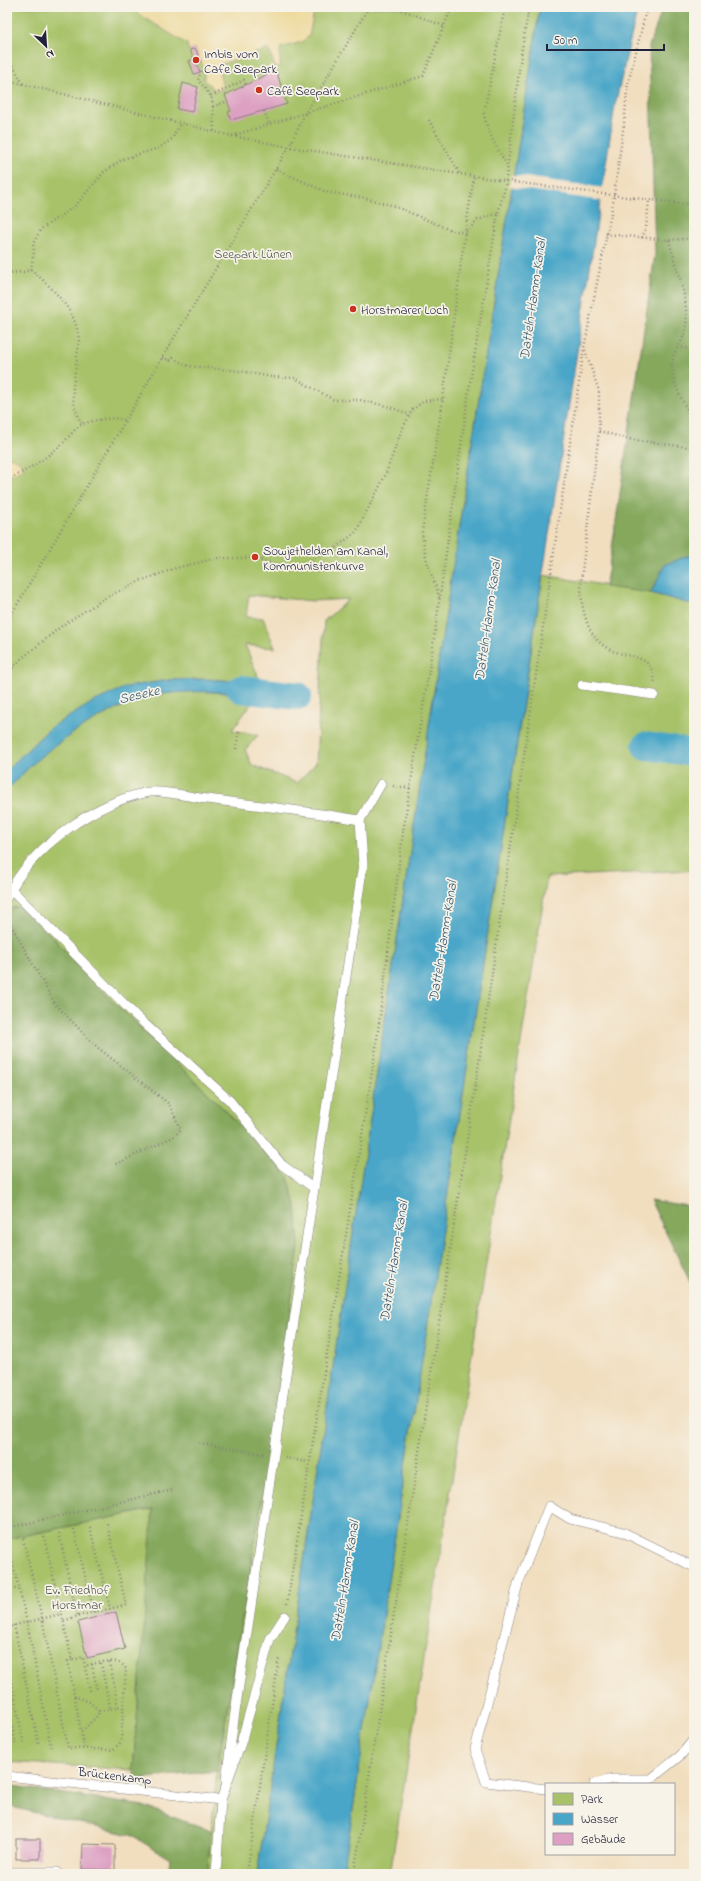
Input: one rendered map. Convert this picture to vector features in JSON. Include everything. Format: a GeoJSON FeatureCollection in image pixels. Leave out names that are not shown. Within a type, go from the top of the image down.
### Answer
{"type":"FeatureCollection","features":[{"type":"Feature","properties":{"kind":"lane"},"geometry":{"type":"LineString","coordinates":[[582,685],[654,695]]}},
{"type":"Feature","properties":{"kind":"lane"},"geometry":{"type":"LineString","coordinates":[[216,1874],[221,1800],[226,1780],[363,864],[360,820],[380,784]]}},
{"type":"Feature","properties":{"kind":"lane"},"geometry":{"type":"LineString","coordinates":[[314,1188],[282,1165],[230,1101],[136,1016],[9,893],[18,877],[48,844],[80,820],[114,803],[150,791],[360,820]]}},
{"type":"Feature","properties":{"kind":"lane"},"geometry":{"type":"LineString","coordinates":[[545,1789],[486,1782],[475,1749],[518,1584],[549,1506],[570,1519],[623,1532],[694,1567]]}},
{"type":"Feature","properties":{"kind":"lane"},"geometry":{"type":"LineString","coordinates":[[226,1780],[241,1743],[270,1639],[285,1616]]}},
{"type":"Feature","properties":{"kind":"lane"},"geometry":{"type":"LineString","coordinates":[[598,1783],[612,1779],[651,1779],[682,1755],[694,1739]]}},
{"type":"Feature","properties":{"kind":"lane","name":"Brückenkamp"},"geometry":{"type":"LineString","coordinates":[[7,1776],[221,1800]]}},
{"type":"Feature","properties":{"kind":"lane"},"geometry":{"type":"LineString","coordinates":[[7,1872],[57,1872]]}},
{"type":"Feature","properties":{"kind":"path"},"geometry":{"type":"LineString","coordinates":[[7,622],[162,358],[289,147],[305,114],[369,7]]}},
{"type":"Feature","properties":{"kind":"path"},"geometry":{"type":"LineString","coordinates":[[394,7],[444,26]]}},
{"type":"Feature","properties":{"kind":"path"},"geometry":{"type":"LineString","coordinates":[[232,136],[423,76],[452,7]]}},
{"type":"Feature","properties":{"kind":"path"},"geometry":{"type":"LineString","coordinates":[[504,7],[484,113],[491,139],[507,166]]}},
{"type":"Feature","properties":{"kind":"path"},"geometry":{"type":"LineString","coordinates":[[285,1616],[308,1462],[376,1047],[410,788],[440,602],[469,389],[498,213],[506,188],[507,166],[521,55],[529,7]]}},
{"type":"Feature","properties":{"kind":"path"},"geometry":{"type":"LineString","coordinates":[[354,1874],[479,1059],[584,348],[613,203],[625,116],[627,88],[647,7]]}},
{"type":"Feature","properties":{"kind":"path"},"geometry":{"type":"LineString","coordinates":[[7,55],[23,85]]}},
{"type":"Feature","properties":{"kind":"path"},"geometry":{"type":"LineString","coordinates":[[201,71],[198,80],[212,96],[214,131]]}},
{"type":"Feature","properties":{"kind":"path"},"geometry":{"type":"LineString","coordinates":[[7,80],[180,124],[289,147],[461,175],[649,201],[694,205]]}},
{"type":"Feature","properties":{"kind":"path"},"geometry":{"type":"LineString","coordinates":[[212,96],[244,80],[246,85]]}},
{"type":"Feature","properties":{"kind":"path"},"geometry":{"type":"LineString","coordinates":[[213,107],[227,101]]}},
{"type":"Feature","properties":{"kind":"path"},"geometry":{"type":"LineString","coordinates":[[264,111],[269,124]]}},
{"type":"Feature","properties":{"kind":"path"},"geometry":{"type":"LineString","coordinates":[[429,120],[461,175]]}},
{"type":"Feature","properties":{"kind":"path"},"geometry":{"type":"LineString","coordinates":[[31,269],[34,251],[33,244],[41,229],[75,206],[104,172],[122,159],[159,148],[172,139],[180,124]]}},
{"type":"Feature","properties":{"kind":"path"},"geometry":{"type":"LineString","coordinates":[[276,169],[326,192],[365,198],[394,206],[448,230],[466,233]]}},
{"type":"Feature","properties":{"kind":"path"},"geometry":{"type":"LineString","coordinates":[[440,602],[438,588],[430,570],[425,552],[422,532],[443,399],[474,176]]}},
{"type":"Feature","properties":{"kind":"path"},"geometry":{"type":"LineString","coordinates":[[642,238],[646,228],[649,201]]}},
{"type":"Feature","properties":{"kind":"path"},"geometry":{"type":"LineString","coordinates":[[466,233],[478,220],[498,213]]}},
{"type":"Feature","properties":{"kind":"path"},"geometry":{"type":"LineString","coordinates":[[606,234],[669,240],[694,238]]}},
{"type":"Feature","properties":{"kind":"path"},"geometry":{"type":"LineString","coordinates":[[669,240],[686,303],[686,329],[672,359],[675,386],[686,409],[694,420]]}},
{"type":"Feature","properties":{"kind":"path"},"geometry":{"type":"LineString","coordinates":[[7,273],[25,272],[31,269]]}},
{"type":"Feature","properties":{"kind":"path"},"geometry":{"type":"LineString","coordinates":[[31,269],[61,297],[74,319],[79,341],[72,395],[73,404],[82,424]]}},
{"type":"Feature","properties":{"kind":"path"},"geometry":{"type":"LineString","coordinates":[[678,347],[694,349]]}},
{"type":"Feature","properties":{"kind":"path"},"geometry":{"type":"LineString","coordinates":[[584,348],[599,391],[599,430],[594,484],[580,588],[583,609],[596,638],[607,649],[631,655],[644,661],[651,668],[654,678],[654,695]]}},
{"type":"Feature","properties":{"kind":"path"},"geometry":{"type":"LineString","coordinates":[[162,358],[172,361],[173,358],[188,366],[194,365],[240,370],[272,377],[295,378],[334,400],[360,400],[390,407],[410,415]]}},
{"type":"Feature","properties":{"kind":"path"},"geometry":{"type":"LineString","coordinates":[[191,368],[194,365]]}},
{"type":"Feature","properties":{"kind":"path"},"geometry":{"type":"LineString","coordinates":[[7,674],[20,659],[63,625],[104,598],[140,581],[176,568],[217,558],[253,558],[280,566],[303,564],[334,549],[356,532],[385,476],[412,410],[424,401],[443,399]]}},
{"type":"Feature","properties":{"kind":"path"},"geometry":{"type":"LineString","coordinates":[[7,480],[22,473],[60,446],[82,424],[114,418],[126,420]]}},
{"type":"Feature","properties":{"kind":"path"},"geometry":{"type":"LineString","coordinates":[[599,430],[628,439],[694,448]]}},
{"type":"Feature","properties":{"kind":"path"},"geometry":{"type":"LineString","coordinates":[[236,749],[239,731]]}},
{"type":"Feature","properties":{"kind":"path"},"geometry":{"type":"LineString","coordinates":[[392,786],[410,788]]}},
{"type":"Feature","properties":{"kind":"path"},"geometry":{"type":"LineString","coordinates":[[7,918],[55,1004],[97,1047],[169,1104],[181,1130],[173,1137],[114,1165]]}},
{"type":"Feature","properties":{"kind":"path"},"geometry":{"type":"LineString","coordinates":[[199,1443],[308,1462]]}},
{"type":"Feature","properties":{"kind":"path"},"geometry":{"type":"LineString","coordinates":[[7,1528],[172,1490]]}},
{"type":"Feature","properties":{"kind":"path"},"geometry":{"type":"LineString","coordinates":[[63,1621],[126,1605],[107,1523]]}},
{"type":"Feature","properties":{"kind":"path"},"geometry":{"type":"LineString","coordinates":[[90,1527],[110,1609]]}},
{"type":"Feature","properties":{"kind":"path"},"geometry":{"type":"LineString","coordinates":[[74,1529],[94,1613]]}},
{"type":"Feature","properties":{"kind":"path"},"geometry":{"type":"LineString","coordinates":[[59,1533],[78,1616]]}},
{"type":"Feature","properties":{"kind":"path"},"geometry":{"type":"LineString","coordinates":[[44,1536],[72,1660]]}},
{"type":"Feature","properties":{"kind":"path"},"geometry":{"type":"LineString","coordinates":[[23,1539],[42,1618],[68,1748],[113,1750],[117,1748],[121,1742],[126,1668],[121,1664],[110,1662],[85,1666]]}},
{"type":"Feature","properties":{"kind":"path"},"geometry":{"type":"LineString","coordinates":[[8,1543],[27,1622],[51,1747]]}},
{"type":"Feature","properties":{"kind":"path"},"geometry":{"type":"LineString","coordinates":[[7,1556],[11,1555]]}},
{"type":"Feature","properties":{"kind":"path"},"geometry":{"type":"LineString","coordinates":[[7,1574],[15,1572]]}},
{"type":"Feature","properties":{"kind":"path"},"geometry":{"type":"LineString","coordinates":[[7,1590],[18,1588]]}},
{"type":"Feature","properties":{"kind":"path"},"geometry":{"type":"LineString","coordinates":[[59,1606],[74,1602]]}},
{"type":"Feature","properties":{"kind":"path"},"geometry":{"type":"LineString","coordinates":[[7,1627],[61,1614]]}},
{"type":"Feature","properties":{"kind":"path"},"geometry":{"type":"LineString","coordinates":[[14,1625],[39,1746]]}},
{"type":"Feature","properties":{"kind":"path"},"geometry":{"type":"LineString","coordinates":[[246,1874],[279,1655]]}},
{"type":"Feature","properties":{"kind":"path"},"geometry":{"type":"LineString","coordinates":[[84,1748],[68,1661],[83,1657],[90,1691]]}},
{"type":"Feature","properties":{"kind":"path"},"geometry":{"type":"LineString","coordinates":[[7,1659],[24,1745]]}},
{"type":"Feature","properties":{"kind":"path"},"geometry":{"type":"LineString","coordinates":[[110,1662],[118,1706]]}},
{"type":"Feature","properties":{"kind":"path"},"geometry":{"type":"LineString","coordinates":[[101,1663],[110,1708]]}},
{"type":"Feature","properties":{"kind":"path"},"geometry":{"type":"LineString","coordinates":[[92,1664],[97,1690]]}},
{"type":"Feature","properties":{"kind":"path"},"geometry":{"type":"LineString","coordinates":[[74,1696],[90,1702],[98,1710]]}},
{"type":"Feature","properties":{"kind":"path"},"geometry":{"type":"LineString","coordinates":[[7,1704],[16,1745]]}},
{"type":"Feature","properties":{"kind":"path"},"geometry":{"type":"LineString","coordinates":[[98,1710],[118,1706],[124,1707]]}},
{"type":"Feature","properties":{"kind":"path"},"geometry":{"type":"LineString","coordinates":[[81,1732],[98,1715],[98,1710]]}},
{"type":"Feature","properties":{"kind":"green space","name":"Seepark Lünen"},"geometry":{"type":"Polygon","coordinates":[[[7,7],[540,7],[452,572],[257,1874],[207,1874],[217,1771],[268,1462],[299,1246],[296,1206],[288,1177],[222,1107],[86,975],[53,937],[18,907],[12,908],[7,902],[7,790],[44,754],[61,741],[116,709],[156,696],[176,692],[197,691],[257,696],[232,730],[258,735],[245,750],[252,765],[297,783],[316,763],[324,621],[349,599],[313,601],[249,595],[246,617],[263,618],[275,648],[245,645],[261,683],[207,679],[168,680],[50,728],[7,770],[7,7]]]}},
{"type":"Feature","properties":{"kind":"green space"},"geometry":{"type":"Polygon","coordinates":[[[663,7],[694,7],[694,557],[687,556],[665,565],[651,593],[605,587],[655,254],[649,46],[663,7]]]}},
{"type":"Feature","properties":{"kind":"green space"},"geometry":{"type":"Polygon","coordinates":[[[543,575],[651,593],[694,605],[694,870],[547,877],[390,1874],[343,1874],[543,575]]]}},
{"type":"Feature","properties":{"kind":"green space"},"geometry":{"type":"Polygon","coordinates":[[[18,907],[53,937],[86,975],[222,1107],[288,1177],[296,1206],[299,1246],[268,1462],[217,1771],[137,1779],[133,1770],[153,1509],[7,1539],[7,912],[12,908],[18,907]]]}},
{"type":"Feature","properties":{"kind":"green space"},"geometry":{"type":"Polygon","coordinates":[[[650,1200],[694,1207],[694,1290],[650,1200]]]}},
{"type":"Feature","properties":{"kind":"green space","name":"Ev. Friedhof Horstmar"},"geometry":{"type":"Polygon","coordinates":[[[154,1509],[133,1770],[7,1762],[7,1539],[154,1509]]]}},
{"type":"Feature","properties":{"kind":"green space"},"geometry":{"type":"Polygon","coordinates":[[[7,1785],[143,1806],[211,1831],[207,1874],[168,1874],[170,1859],[131,1835],[7,1806],[7,1785]]]}},
{"type":"Feature","properties":{"kind":"sand"},"geometry":{"type":"Polygon","coordinates":[[[130,7],[315,7],[309,36],[302,42],[280,48],[280,67],[275,67],[269,49],[218,65],[223,89],[216,91],[204,80],[204,69],[195,48],[189,51],[187,44],[140,15],[130,7]]]}},
{"type":"Feature","properties":{"kind":"sand"},"geometry":{"type":"Polygon","coordinates":[[[7,457],[17,460],[24,468],[7,478],[7,457]]]}},
{"type":"Feature","properties":{"kind":"water","name":"Datteln-Hamm-Kanal"},"geometry":{"type":"Polygon","coordinates":[[[540,7],[638,7],[615,105],[343,1874],[257,1874],[452,572],[540,7]]]}},
{"type":"Feature","properties":{"kind":"water"},"geometry":{"type":"Polygon","coordinates":[[[687,556],[694,557],[694,605],[651,593],[665,565],[687,556]]]}},
{"type":"Feature","properties":{"kind":"water"},"geometry":{"type":"Polygon","coordinates":[[[206,679],[261,683],[265,687],[280,689],[279,696],[221,692],[191,692],[163,694],[132,702],[100,717],[57,744],[34,762],[7,790],[7,770],[50,728],[93,702],[126,687],[168,680],[206,679]]]}},
{"type":"Feature","properties":{"kind":"pier"},"geometry":{"type":"Polygon","coordinates":[[[511,175],[604,188],[602,201],[509,187],[511,175]]]}},
{"type":"Feature","properties":{"kind":"building","name":"Imbis vom Cafe Seepark"},"geometry":{"type":"Polygon","coordinates":[[[195,48],[201,61],[196,63],[200,72],[194,74],[189,61],[194,59],[190,50],[195,48]]]}},
{"type":"Feature","properties":{"kind":"building","name":"Café Seepark"},"geometry":{"type":"Polygon","coordinates":[[[276,70],[287,104],[231,120],[228,112],[231,111],[225,95],[276,70]]]}},
{"type":"Feature","properties":{"kind":"building"},"geometry":{"type":"Polygon","coordinates":[[[183,83],[198,87],[192,112],[177,109],[183,83]]]}},
{"type":"Feature","properties":{"kind":"building"},"geometry":{"type":"Polygon","coordinates":[[[116,1612],[125,1649],[87,1658],[78,1622],[116,1612]]]}},
{"type":"Feature","properties":{"kind":"building"},"geometry":{"type":"Polygon","coordinates":[[[16,1839],[40,1839],[40,1859],[16,1859],[16,1839]]]}},
{"type":"Feature","properties":{"kind":"building"},"geometry":{"type":"Polygon","coordinates":[[[83,1844],[115,1845],[115,1870],[82,1869],[83,1844]]]}},
{"type":"Feature","properties":{"kind":"waterway","name":"Seseke"},"geometry":{"type":"LineString","coordinates":[[241,689],[298,696]]}},
{"type":"Feature","properties":{"kind":"waterway","name":"Seseke"},"geometry":{"type":"LineString","coordinates":[[646,746],[694,753]]}},
{"type":"Feature","properties":{"kind":"place","name":"Imbis vom Cafe Seepark"},"geometry":{"type":"Point","coordinates":[196,60]}},
{"type":"Feature","properties":{"kind":"place","name":"Café Seepark"},"geometry":{"type":"Point","coordinates":[259,90]}},
{"type":"Feature","properties":{"kind":"place","name":"Horstmarer Loch"},"geometry":{"type":"Point","coordinates":[353,309]}},
{"type":"Feature","properties":{"kind":"place","name":"Sowjethelden am Kanal, Kommunistenkurve"},"geometry":{"type":"Point","coordinates":[255,557]}}]}
